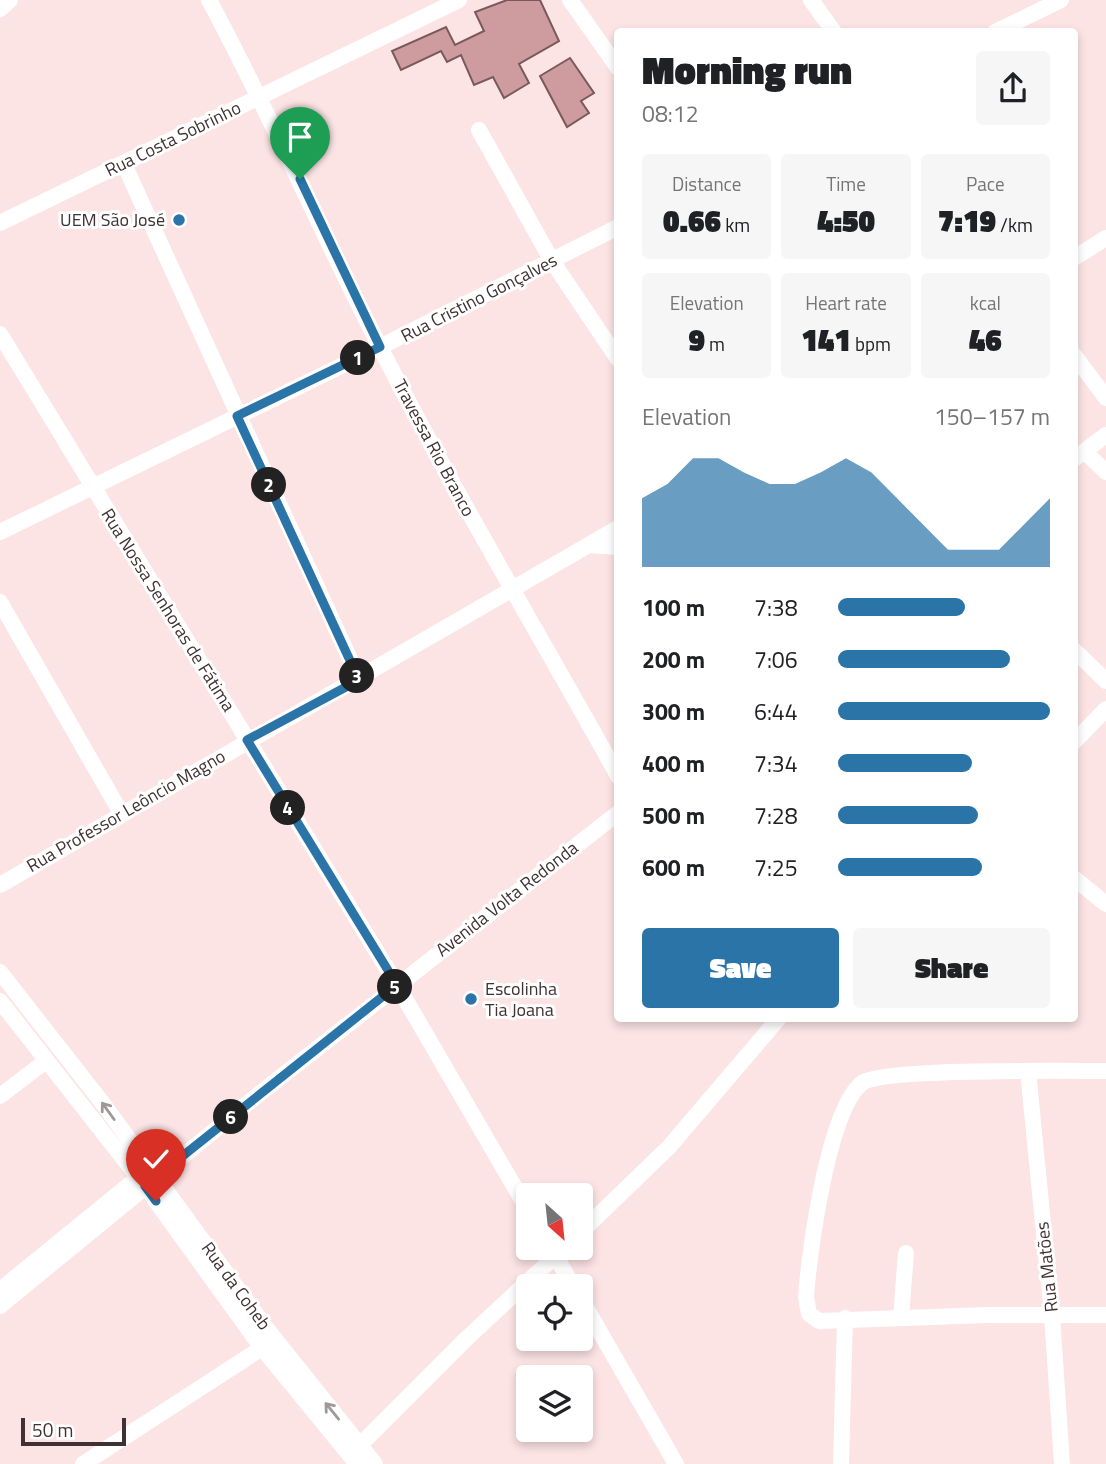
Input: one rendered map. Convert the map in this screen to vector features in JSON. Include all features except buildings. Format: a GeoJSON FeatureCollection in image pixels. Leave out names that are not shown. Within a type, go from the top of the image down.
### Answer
{"type":"FeatureCollection","features":[{"type":"Feature","properties":{"kind":"street"},"geometry":{"type":"LineString","coordinates":[[0,9],[10,0]]}},
{"type":"Feature","properties":{"kind":"street","name":"Travessa Rio Branco"},"geometry":{"type":"LineString","coordinates":[[209,0],[260,95],[380,347],[510,589],[614,769]]}},
{"type":"Feature","properties":{"kind":"street","name":"Rua Costa Sobrinho"},"geometry":{"type":"LineString","coordinates":[[0,223],[459,0]]}},
{"type":"Feature","properties":{"kind":"street"},"geometry":{"type":"LineString","coordinates":[[570,0],[614,62]]}},
{"type":"Feature","properties":{"kind":"street"},"geometry":{"type":"LineString","coordinates":[[811,0],[831,28]]}},
{"type":"Feature","properties":{"kind":"street"},"geometry":{"type":"LineString","coordinates":[[1003,28],[1061,0]]}},
{"type":"Feature","properties":{"kind":"street"},"geometry":{"type":"LineString","coordinates":[[479,130],[552,261],[614,353]]}},
{"type":"Feature","properties":{"kind":"street"},"geometry":{"type":"LineString","coordinates":[[124,164],[359,680]]}},
{"type":"Feature","properties":{"kind":"street","name":"Rua Cristino Gonçalves"},"geometry":{"type":"LineString","coordinates":[[0,532],[380,347],[614,229]]}},
{"type":"Feature","properties":{"kind":"street"},"geometry":{"type":"LineString","coordinates":[[1078,256],[1106,239]]}},
{"type":"Feature","properties":{"kind":"street","name":"Rua Nossa Senhoras de Fátima"},"geometry":{"type":"LineString","coordinates":[[0,334],[397,985],[516,1189]]}},
{"type":"Feature","properties":{"kind":"street"},"geometry":{"type":"LineString","coordinates":[[1078,360],[1106,398]]}},
{"type":"Feature","properties":{"kind":"street"},"geometry":{"type":"LineString","coordinates":[[1106,435],[1080,456],[1106,472]]}},
{"type":"Feature","properties":{"kind":"street","name":"Rua Professor Leôncio Magno"},"geometry":{"type":"LineString","coordinates":[[0,885],[614,530]]}},
{"type":"Feature","properties":{"kind":"street"},"geometry":{"type":"LineString","coordinates":[[589,545],[614,547]]}},
{"type":"Feature","properties":{"kind":"street"},"geometry":{"type":"LineString","coordinates":[[0,602],[121,813]]}},
{"type":"Feature","properties":{"kind":"street"},"geometry":{"type":"LineString","coordinates":[[1078,654],[1106,681]]}},
{"type":"Feature","properties":{"kind":"street"},"geometry":{"type":"LineString","coordinates":[[1078,738],[1106,709]]}},
{"type":"Feature","properties":{"kind":"street","name":"Avenida Volta Redonda"},"geometry":{"type":"LineString","coordinates":[[0,1290],[614,816]]}},
{"type":"Feature","properties":{"kind":"street"},"geometry":{"type":"LineString","coordinates":[[1078,881],[1106,904]]}},
{"type":"Feature","properties":{"kind":"street","name":"Rua da Coheb"},"geometry":{"type":"LineString","coordinates":[[0,972],[147,1177],[262,1348],[357,1464]]}},
{"type":"Feature","properties":{"kind":"street","name":"Rua da Coheb"},"geometry":{"type":"LineString","coordinates":[[0,1001],[46,1061],[147,1177],[375,1464]]}},
{"type":"Feature","properties":{"kind":"street"},"geometry":{"type":"LineString","coordinates":[[593,1220],[669,1147],[776,1022]]}},
{"type":"Feature","properties":{"kind":"street"},"geometry":{"type":"LineString","coordinates":[[0,1096],[46,1061]]}},
{"type":"Feature","properties":{"kind":"street"},"geometry":{"type":"LineString","coordinates":[[1106,1070],[931,1074],[876,1079],[862,1084],[842,1113],[829,1157],[806,1297],[809,1314],[815,1321],[845,1318],[1106,1315]]}},
{"type":"Feature","properties":{"kind":"street","name":"Rua Matões"},"geometry":{"type":"LineString","coordinates":[[1028,1071],[1052,1315],[1062,1464]]}},
{"type":"Feature","properties":{"kind":"street","name":"Avenida Volta Redonda"},"geometry":{"type":"LineString","coordinates":[[0,1306],[147,1177]]}},
{"type":"Feature","properties":{"kind":"street"},"geometry":{"type":"LineString","coordinates":[[901,1317],[906,1253]]}},
{"type":"Feature","properties":{"kind":"street"},"geometry":{"type":"LineString","coordinates":[[360,1445],[547,1260]]}},
{"type":"Feature","properties":{"kind":"street"},"geometry":{"type":"LineString","coordinates":[[841,1464],[845,1318]]}},
{"type":"Feature","properties":{"kind":"street"},"geometry":{"type":"LineString","coordinates":[[593,1320],[676,1464]]}},
{"type":"Feature","properties":{"kind":"street"},"geometry":{"type":"LineString","coordinates":[[83,1464],[262,1348]]}},
{"type":"Feature","properties":{"kind":"place","name":"UEM São José"},"geometry":{"type":"Point","coordinates":[179,220]}},
{"type":"Feature","properties":{"kind":"place","name":"Escolinha Tia Joana"},"geometry":{"type":"Point","coordinates":[471,999]}},
{"type":"Feature","properties":{"kind":"route"},"geometry":{"type":"LineString","coordinates":[[156,1201],[145,1186],[397,985],[247,740],[359,680],[237,416],[380,347],[300,179]]}}]}
